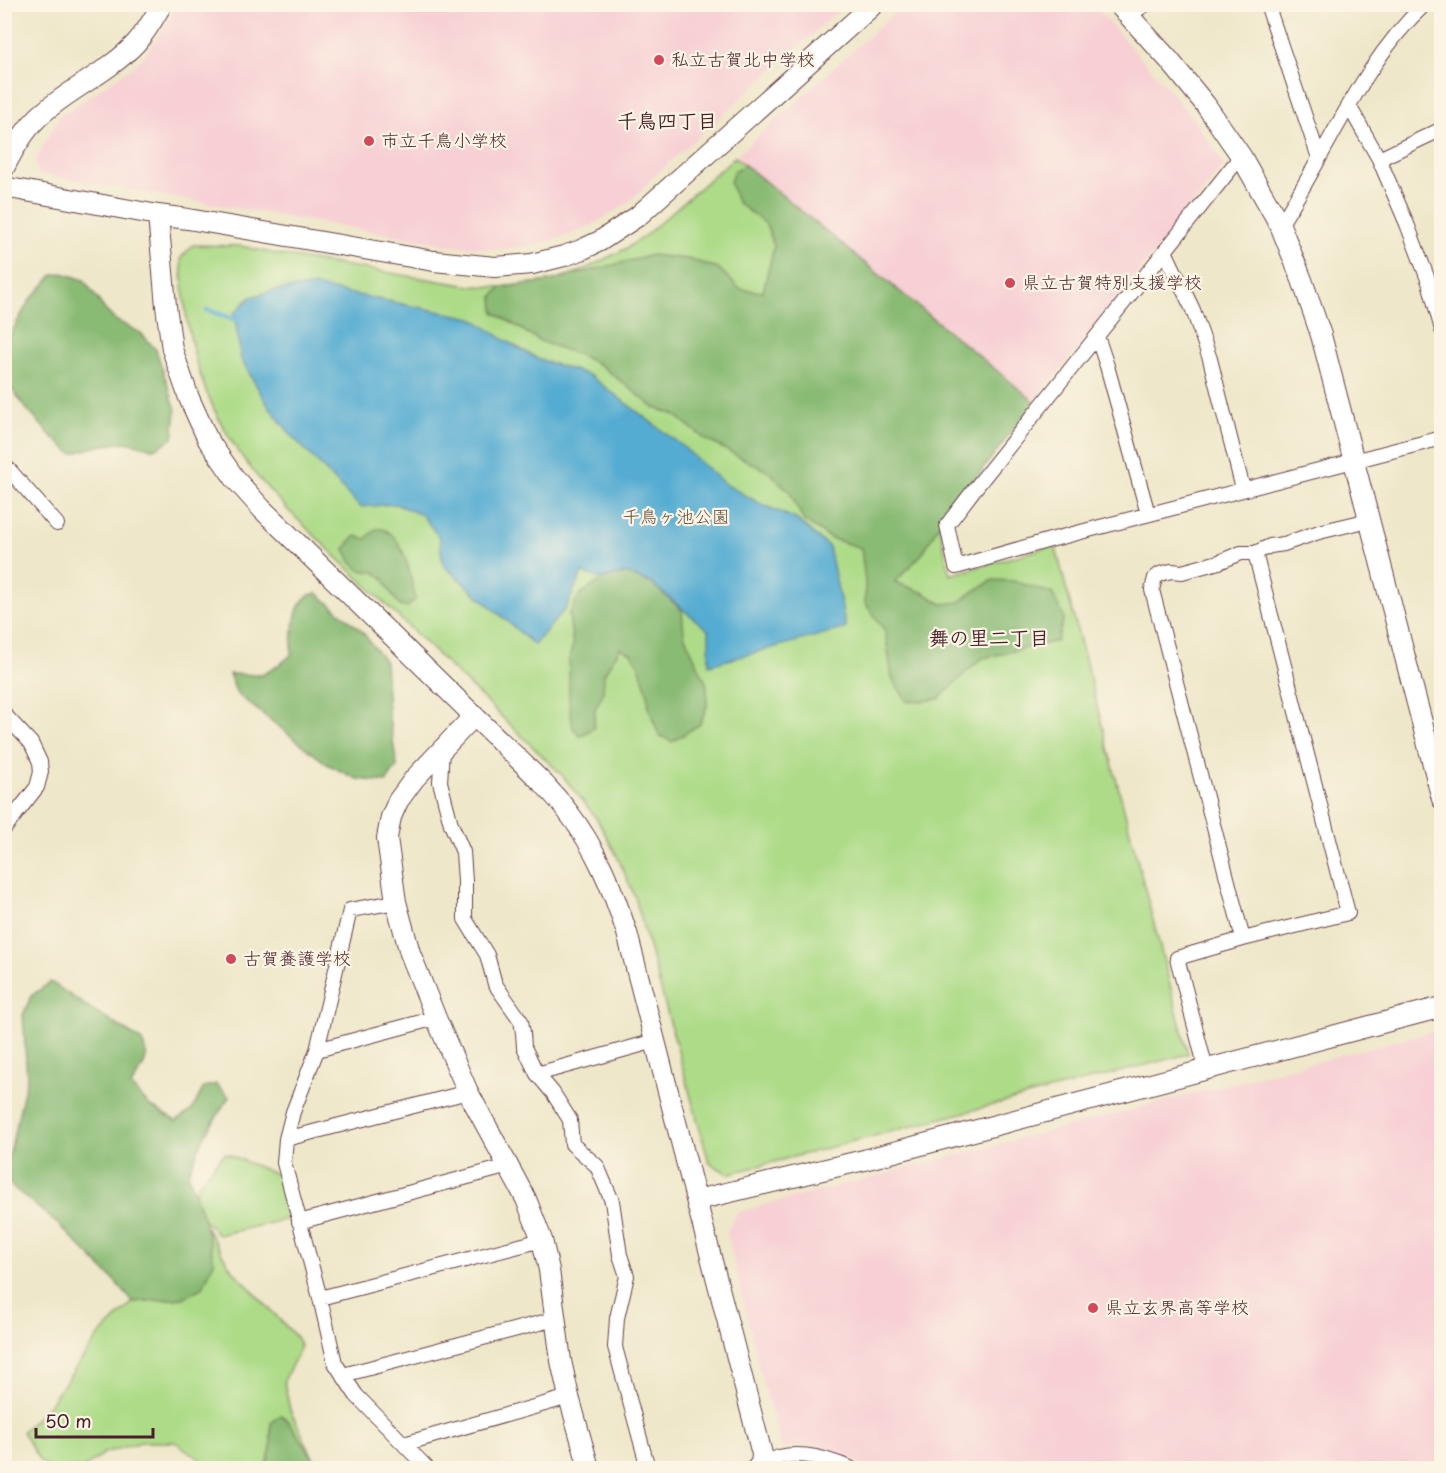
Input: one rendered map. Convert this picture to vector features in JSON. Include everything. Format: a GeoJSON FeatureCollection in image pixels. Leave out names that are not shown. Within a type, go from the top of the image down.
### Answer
{"type":"FeatureCollection","features":[{"type":"Feature","properties":{"kind":"street"},"geometry":{"type":"LineString","coordinates":[[4,168],[29,128],[44,112],[121,57],[137,42],[162,4]]}},
{"type":"Feature","properties":{"kind":"street"},"geometry":{"type":"LineString","coordinates":[[4,188],[444,262],[495,267],[515,266],[564,256],[600,241],[638,216],[874,4]]}},
{"type":"Feature","properties":{"kind":"street"},"geometry":{"type":"LineString","coordinates":[[1146,4],[1123,10],[1205,104],[1241,156],[1280,225],[1302,280],[1321,335],[1442,799]]}},
{"type":"Feature","properties":{"kind":"street"},"geometry":{"type":"LineString","coordinates":[[1267,4],[1319,158]]}},
{"type":"Feature","properties":{"kind":"street"},"geometry":{"type":"LineString","coordinates":[[1280,225],[1298,199],[1319,158],[1377,59],[1425,4]]}},
{"type":"Feature","properties":{"kind":"street"},"geometry":{"type":"LineString","coordinates":[[1349,106],[1379,159],[1407,224],[1429,282],[1442,330]]}},
{"type":"Feature","properties":{"kind":"street"},"geometry":{"type":"LineString","coordinates":[[1379,159],[1442,129]]}},
{"type":"Feature","properties":{"kind":"street"},"geometry":{"type":"LineString","coordinates":[[1241,156],[946,525],[956,567],[1148,514],[1442,438]]}},
{"type":"Feature","properties":{"kind":"street"},"geometry":{"type":"LineString","coordinates":[[158,215],[172,349],[189,398],[208,440],[236,480],[262,509],[544,784],[569,813],[594,851],[615,896],[624,924],[762,1454],[759,1467]]}},
{"type":"Feature","properties":{"kind":"street"},"geometry":{"type":"LineString","coordinates":[[1165,251],[1193,310],[1210,359],[1243,489]]}},
{"type":"Feature","properties":{"kind":"street"},"geometry":{"type":"LineString","coordinates":[[1097,336],[1148,514]]}},
{"type":"Feature","properties":{"kind":"street"},"geometry":{"type":"LineString","coordinates":[[4,464],[57,524]]}},
{"type":"Feature","properties":{"kind":"street"},"geometry":{"type":"LineString","coordinates":[[1244,939],[1152,590],[1155,578],[1171,571],[1182,572],[1241,554],[1255,553],[1270,546],[1284,544],[1319,532],[1369,520]]}},
{"type":"Feature","properties":{"kind":"street"},"geometry":{"type":"LineString","coordinates":[[1206,1069],[1177,958],[1348,913],[1255,553]]}},
{"type":"Feature","properties":{"kind":"street"},"geometry":{"type":"LineString","coordinates":[[4,714],[31,744],[40,762],[41,772],[37,787],[4,829]]}},
{"type":"Feature","properties":{"kind":"street"},"geometry":{"type":"LineString","coordinates":[[474,716],[414,779],[398,801],[391,817],[387,838],[396,902],[410,953],[436,1018],[468,1092],[526,1199],[542,1240],[549,1270],[561,1361],[589,1468]]}},
{"type":"Feature","properties":{"kind":"street"},"geometry":{"type":"LineString","coordinates":[[442,750],[440,782],[463,852],[465,920],[487,955],[495,984],[521,1021],[524,1047],[537,1074],[553,1092],[570,1120],[572,1144],[597,1166],[612,1201],[620,1255],[627,1276],[617,1318],[615,1347],[648,1468]]}},
{"type":"Feature","properties":{"kind":"street"},"geometry":{"type":"LineString","coordinates":[[396,902],[350,910],[317,1050],[293,1112],[286,1139],[284,1164],[335,1363],[356,1395],[428,1468]]}},
{"type":"Feature","properties":{"kind":"street"},"geometry":{"type":"LineString","coordinates":[[697,1200],[864,1160],[1442,1006]]}},
{"type":"Feature","properties":{"kind":"street"},"geometry":{"type":"LineString","coordinates":[[317,1050],[436,1018]]}},
{"type":"Feature","properties":{"kind":"street"},"geometry":{"type":"LineString","coordinates":[[537,1074],[655,1041]]}},
{"type":"Feature","properties":{"kind":"street"},"geometry":{"type":"LineString","coordinates":[[286,1139],[468,1092]]}},
{"type":"Feature","properties":{"kind":"street"},"geometry":{"type":"LineString","coordinates":[[299,1222],[509,1166]]}},
{"type":"Feature","properties":{"kind":"street"},"geometry":{"type":"LineString","coordinates":[[320,1298],[542,1240]]}},
{"type":"Feature","properties":{"kind":"street"},"geometry":{"type":"LineString","coordinates":[[343,1375],[555,1319]]}},
{"type":"Feature","properties":{"kind":"street"},"geometry":{"type":"LineString","coordinates":[[404,1444],[569,1397]]}},
{"type":"Feature","properties":{"kind":"street"},"geometry":{"type":"LineString","coordinates":[[759,1467],[779,1457],[803,1455],[824,1458],[850,1468]]}},
{"type":"Feature","properties":{"kind":"shaded area","name":"県立古賀特別支援学校"},"geometry":{"type":"Polygon","coordinates":[[[1092,4],[1196,123],[1224,165],[1035,402],[735,157],[903,5],[1092,4]]]}},
{"type":"Feature","properties":{"kind":"shaded area","name":"市立千鳥小学校"},"geometry":{"type":"Polygon","coordinates":[[[179,5],[845,5],[664,167],[626,204],[591,226],[569,235],[531,246],[498,249],[456,246],[39,174],[35,162],[59,117],[134,66],[148,51],[179,5]]]}},
{"type":"Feature","properties":{"kind":"shaded area","name":"県立玄界高等学校"},"geometry":{"type":"Polygon","coordinates":[[[1441,1029],[1441,1468],[870,1468],[829,1450],[811,1447],[782,1449],[763,1383],[727,1232],[738,1212],[1441,1029]]]}},
{"type":"Feature","properties":{"kind":"green space","name":"千鳥ヶ池公園"},"geometry":{"type":"Polygon","coordinates":[[[735,157],[1035,402],[939,524],[950,575],[1055,545],[1188,1054],[728,1174],[709,1162],[635,897],[597,819],[561,774],[288,510],[245,460],[214,410],[200,374],[186,316],[181,258],[193,245],[241,246],[280,255],[470,286],[502,287],[550,281],[581,271],[627,248],[648,233],[735,157]]]}},
{"type":"Feature","properties":{"kind":"green space"},"geometry":{"type":"Polygon","coordinates":[[[745,165],[1035,402],[939,525],[922,554],[895,582],[924,593],[942,604],[960,602],[993,580],[1013,581],[1052,593],[1064,617],[1057,641],[983,658],[939,699],[907,702],[892,678],[885,631],[865,603],[861,548],[830,538],[804,521],[789,491],[769,472],[705,439],[675,415],[655,408],[600,365],[540,341],[494,312],[493,296],[502,287],[550,281],[652,255],[688,259],[718,268],[740,289],[763,292],[774,246],[766,224],[737,202],[730,182],[734,171],[745,165]]]}},
{"type":"Feature","properties":{"kind":"green space"},"geometry":{"type":"Polygon","coordinates":[[[62,273],[84,280],[115,320],[141,333],[156,350],[176,410],[173,438],[155,449],[126,442],[98,446],[72,454],[52,437],[24,406],[5,379],[8,339],[29,301],[53,275],[62,273]]]}},
{"type":"Feature","properties":{"kind":"green space"},"geometry":{"type":"Polygon","coordinates":[[[376,529],[384,530],[392,535],[398,542],[406,561],[415,600],[407,607],[400,606],[383,578],[374,572],[360,570],[352,563],[345,549],[356,536],[366,539],[376,529]]]}},
{"type":"Feature","properties":{"kind":"green space"},"geometry":{"type":"Polygon","coordinates":[[[626,573],[651,583],[682,610],[684,635],[707,685],[707,706],[700,724],[672,742],[659,735],[649,709],[648,695],[639,665],[631,653],[620,648],[604,674],[603,693],[595,709],[594,728],[580,736],[573,728],[569,702],[569,660],[573,645],[569,615],[580,594],[603,579],[626,573]]]}},
{"type":"Feature","properties":{"kind":"green space"},"geometry":{"type":"Polygon","coordinates":[[[317,593],[362,631],[385,662],[388,711],[397,766],[386,782],[357,779],[327,764],[237,694],[229,674],[262,675],[291,655],[296,614],[303,600],[317,593]]]}},
{"type":"Feature","properties":{"kind":"green space"},"geometry":{"type":"Polygon","coordinates":[[[51,982],[141,1040],[147,1053],[144,1065],[131,1086],[150,1106],[176,1121],[192,1110],[204,1087],[216,1084],[229,1097],[205,1135],[188,1173],[206,1227],[214,1262],[203,1287],[183,1298],[133,1302],[59,1225],[9,1184],[8,1160],[27,1078],[23,1015],[31,996],[51,982]]]}},
{"type":"Feature","properties":{"kind":"green space"},"geometry":{"type":"Polygon","coordinates":[[[225,1153],[278,1175],[292,1218],[218,1235],[192,1206],[198,1184],[225,1153]]]}},
{"type":"Feature","properties":{"kind":"green space"},"geometry":{"type":"Polygon","coordinates":[[[206,1227],[230,1267],[296,1337],[301,1346],[284,1381],[290,1410],[317,1465],[288,1421],[281,1415],[271,1423],[271,1449],[265,1468],[210,1468],[175,1442],[141,1442],[104,1453],[84,1468],[50,1468],[39,1460],[22,1432],[46,1409],[98,1337],[133,1302],[183,1298],[214,1262],[206,1227]]]}},
{"type":"Feature","properties":{"kind":"green space"},"geometry":{"type":"Polygon","coordinates":[[[281,1415],[288,1421],[320,1468],[265,1468],[271,1449],[271,1423],[281,1415]]]}},
{"type":"Feature","properties":{"kind":"water"},"geometry":{"type":"Polygon","coordinates":[[[313,286],[472,318],[538,359],[589,375],[681,445],[725,484],[759,503],[796,519],[829,547],[846,628],[709,665],[709,631],[651,583],[626,573],[603,579],[582,573],[566,608],[534,645],[443,565],[439,537],[422,515],[395,504],[360,507],[291,435],[267,404],[241,359],[234,313],[251,297],[276,290],[313,286]]]}},
{"type":"Feature","properties":{"kind":"waterway"},"geometry":{"type":"LineString","coordinates":[[207,310],[240,321]]}},
{"type":"Feature","properties":{"kind":"place","name":"私立古賀北中学校"},"geometry":{"type":"Point","coordinates":[659,60]}},
{"type":"Feature","properties":{"kind":"place","name":"市立千鳥小学校"},"geometry":{"type":"Point","coordinates":[369,141]}},
{"type":"Feature","properties":{"kind":"place","name":"県立古賀特別支援学校"},"geometry":{"type":"Point","coordinates":[1010,283]}},
{"type":"Feature","properties":{"kind":"place","name":"古賀養護学校"},"geometry":{"type":"Point","coordinates":[231,959]}},
{"type":"Feature","properties":{"kind":"place","name":"県立玄界高等学校"},"geometry":{"type":"Point","coordinates":[1093,1308]}},
{"type":"Feature","properties":{"kind":"district","name":"千鳥四丁目"},"geometry":{"type":"Point","coordinates":[667,121]}},
{"type":"Feature","properties":{"kind":"district","name":"舞の里二丁目"},"geometry":{"type":"Point","coordinates":[989,638]}}]}
